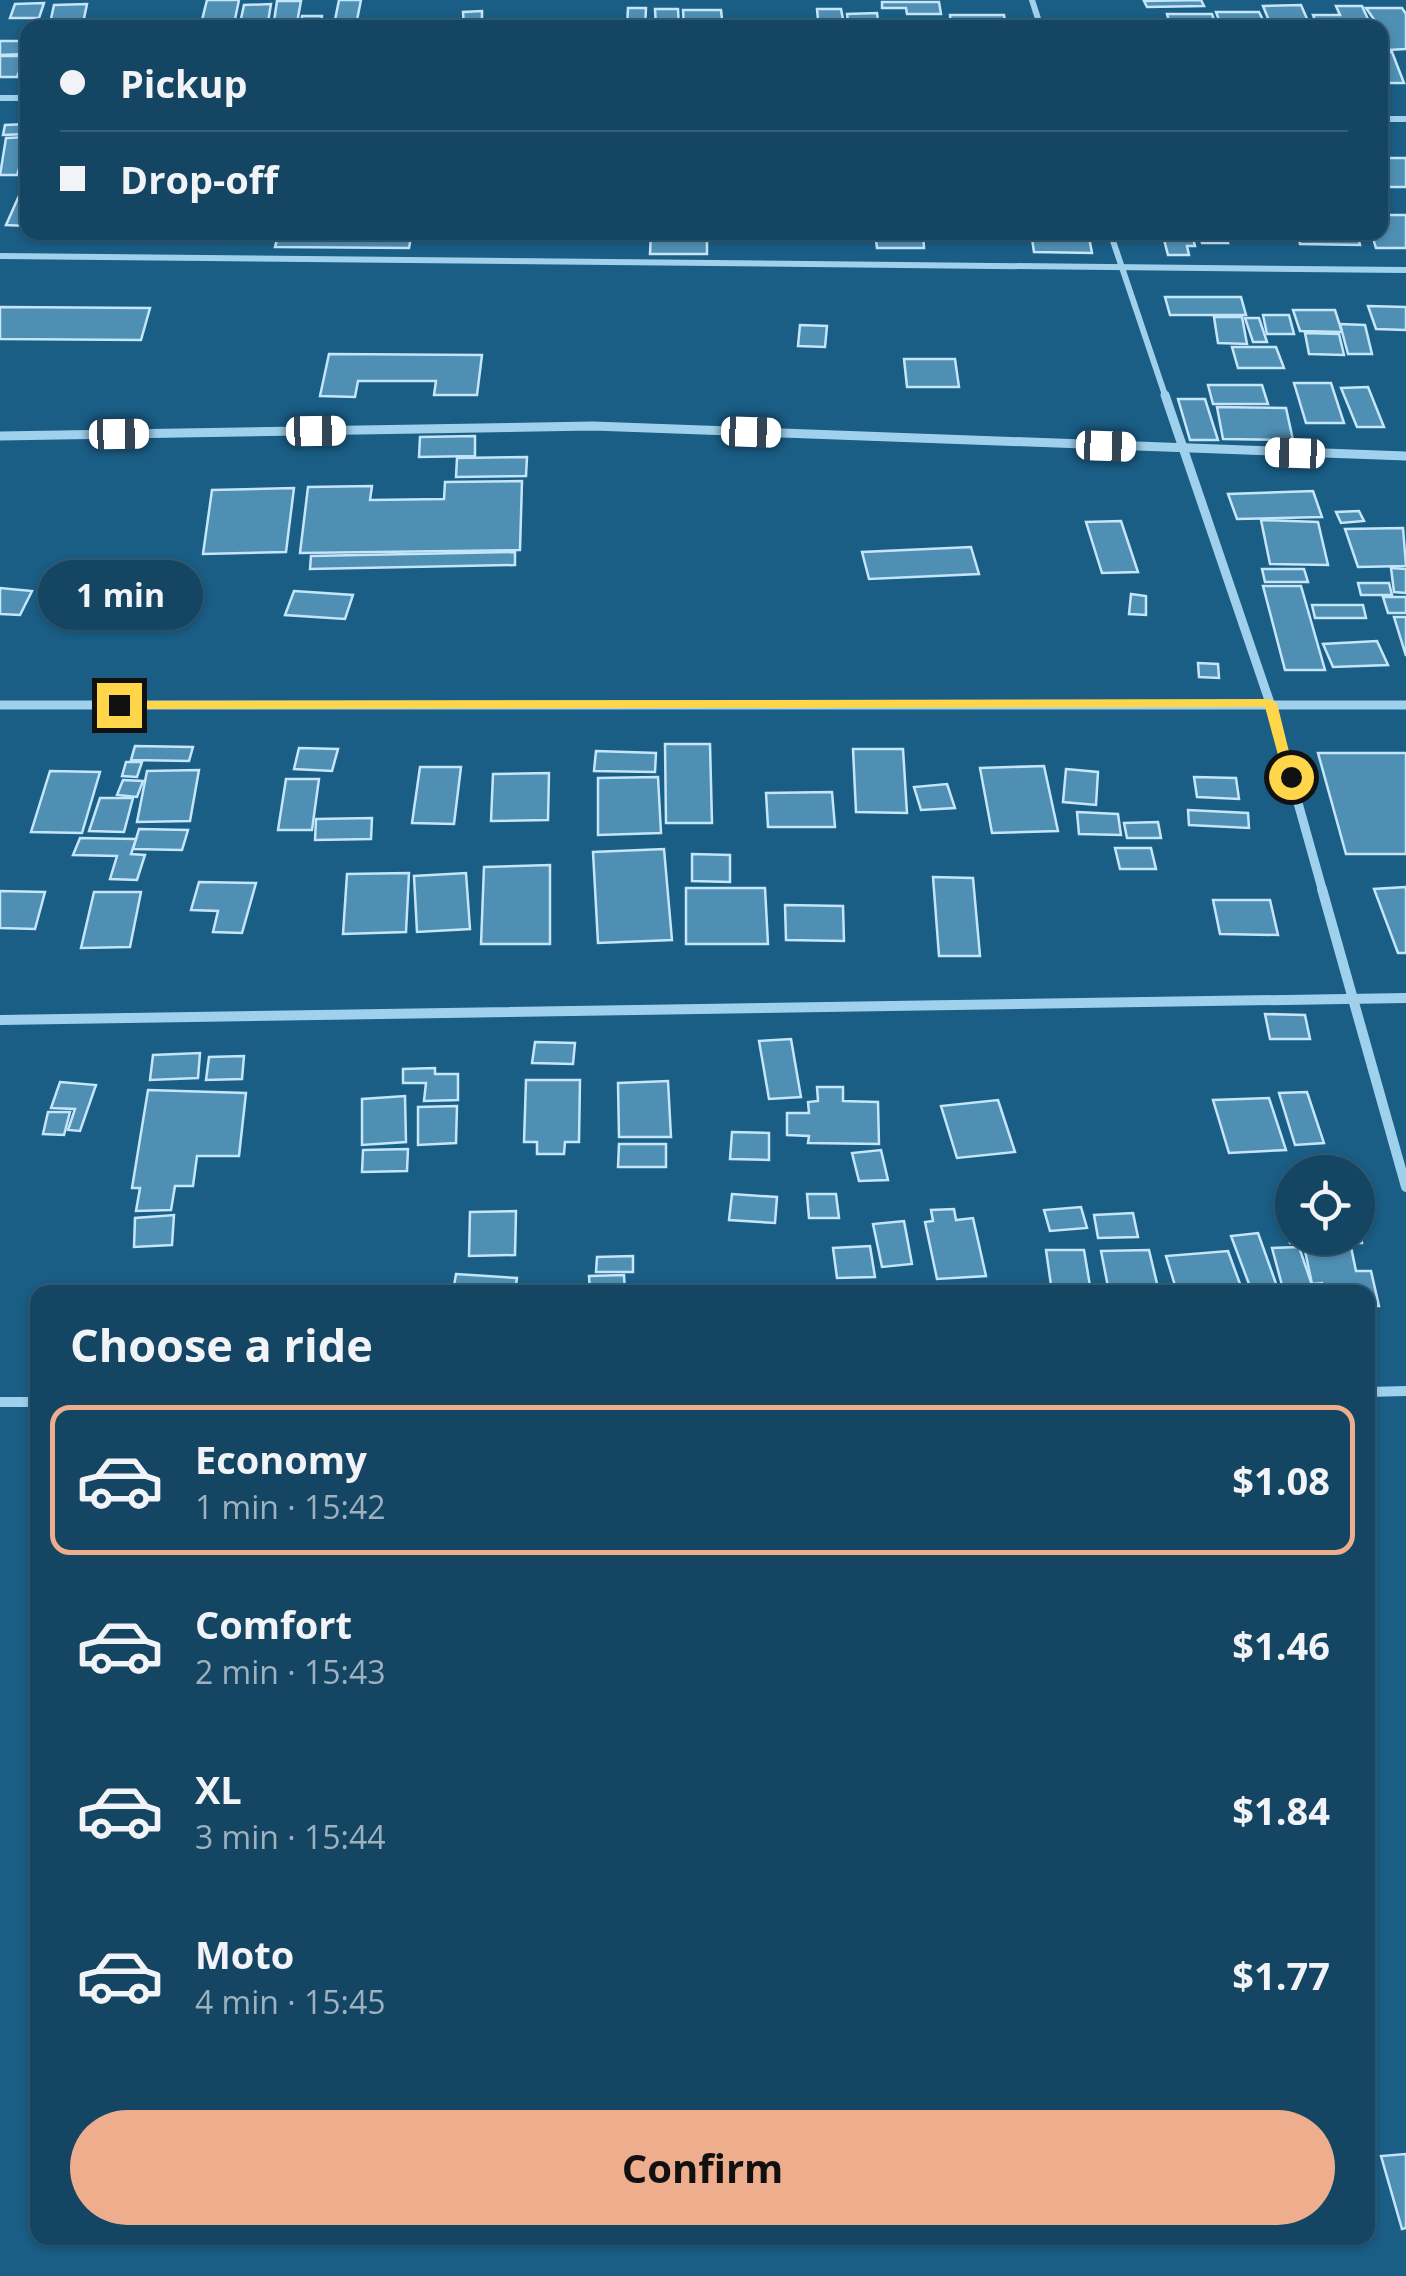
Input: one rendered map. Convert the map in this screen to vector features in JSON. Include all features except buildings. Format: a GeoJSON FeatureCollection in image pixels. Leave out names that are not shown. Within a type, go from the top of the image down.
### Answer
{"type":"FeatureCollection","features":[{"type":"Feature","properties":{"kind":"street"},"geometry":{"type":"LineString","coordinates":[[1113,240],[1270,703],[1406,1187]]}},
{"type":"Feature","properties":{"kind":"street"},"geometry":{"type":"LineString","coordinates":[[0,256],[1406,270]]}},
{"type":"Feature","properties":{"kind":"street"},"geometry":{"type":"LineString","coordinates":[[0,436],[593,426],[1406,456]]}},
{"type":"Feature","properties":{"kind":"street"},"geometry":{"type":"LineString","coordinates":[[0,705],[1406,706]]}},
{"type":"Feature","properties":{"kind":"street"},"geometry":{"type":"LineString","coordinates":[[0,1020],[1406,998]]}},
{"type":"Feature","properties":{"kind":"street"},"geometry":{"type":"LineString","coordinates":[[1375,1392],[1406,1391]]}},
{"type":"Feature","properties":{"kind":"street"},"geometry":{"type":"LineString","coordinates":[[0,1402],[30,1402]]}},
{"type":"Feature","properties":{"kind":"route"},"geometry":{"type":"LineString","coordinates":[[119,705],[1270,703],[1291,777]]}}]}
